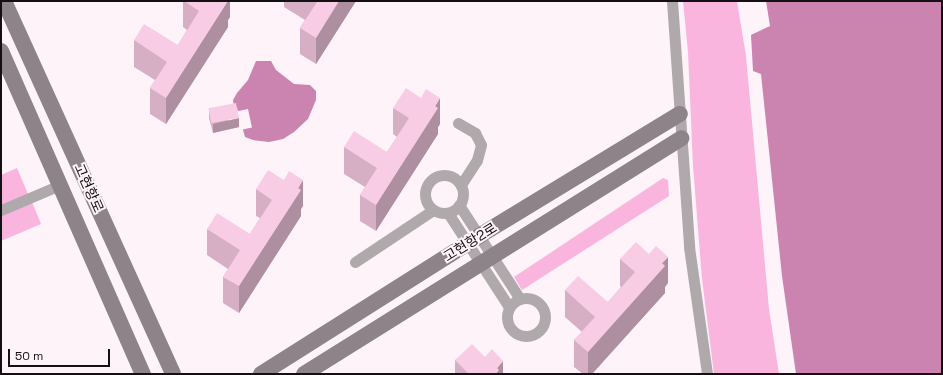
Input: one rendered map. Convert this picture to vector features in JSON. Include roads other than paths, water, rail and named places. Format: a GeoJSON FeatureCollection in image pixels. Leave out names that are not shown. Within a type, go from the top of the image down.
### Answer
{"type":"FeatureCollection","features":[{"type":"Feature","properties":{"kind":"street","name":"고현항로"},"geometry":{"type":"LineString","coordinates":[[4,1],[173,374]]}},
{"type":"Feature","properties":{"kind":"street"},"geometry":{"type":"LineString","coordinates":[[672,1],[689,247],[707,374]]}},
{"type":"Feature","properties":{"kind":"street","name":"고현항로"},"geometry":{"type":"LineString","coordinates":[[1,51],[143,374]]}},
{"type":"Feature","properties":{"kind":"street","name":"고현항2로"},"geometry":{"type":"LineString","coordinates":[[261,374],[474,240],[680,114]]}},
{"type":"Feature","properties":{"kind":"street"},"geometry":{"type":"LineString","coordinates":[[458,123],[474,133],[480,145],[477,160],[461,185]]}},
{"type":"Feature","properties":{"kind":"street","name":"고현항2로"},"geometry":{"type":"LineString","coordinates":[[304,374],[681,138]]}},
{"type":"Feature","properties":{"kind":"street"},"geometry":{"type":"LineString","coordinates":[[446,174],[457,180],[461,185],[463,197],[459,205],[448,213],[440,213],[433,210],[425,200],[425,187],[434,177],[446,174]]}},
{"type":"Feature","properties":{"kind":"street"},"geometry":{"type":"LineString","coordinates":[[1,210],[60,185]]}},
{"type":"Feature","properties":{"kind":"street"},"geometry":{"type":"LineString","coordinates":[[459,205],[474,240],[486,260],[509,307]]}},
{"type":"Feature","properties":{"kind":"street"},"geometry":{"type":"LineString","coordinates":[[355,262],[433,210]]}},
{"type":"Feature","properties":{"kind":"street"},"geometry":{"type":"LineString","coordinates":[[448,213],[474,240]]}},
{"type":"Feature","properties":{"kind":"street"},"geometry":{"type":"LineString","coordinates":[[486,260],[520,299]]}},
{"type":"Feature","properties":{"kind":"street"},"geometry":{"type":"LineString","coordinates":[[528,298],[534,300],[543,308],[545,320],[539,331],[528,336],[515,334],[507,323],[506,317],[509,307],[520,299],[528,298]]}}]}
